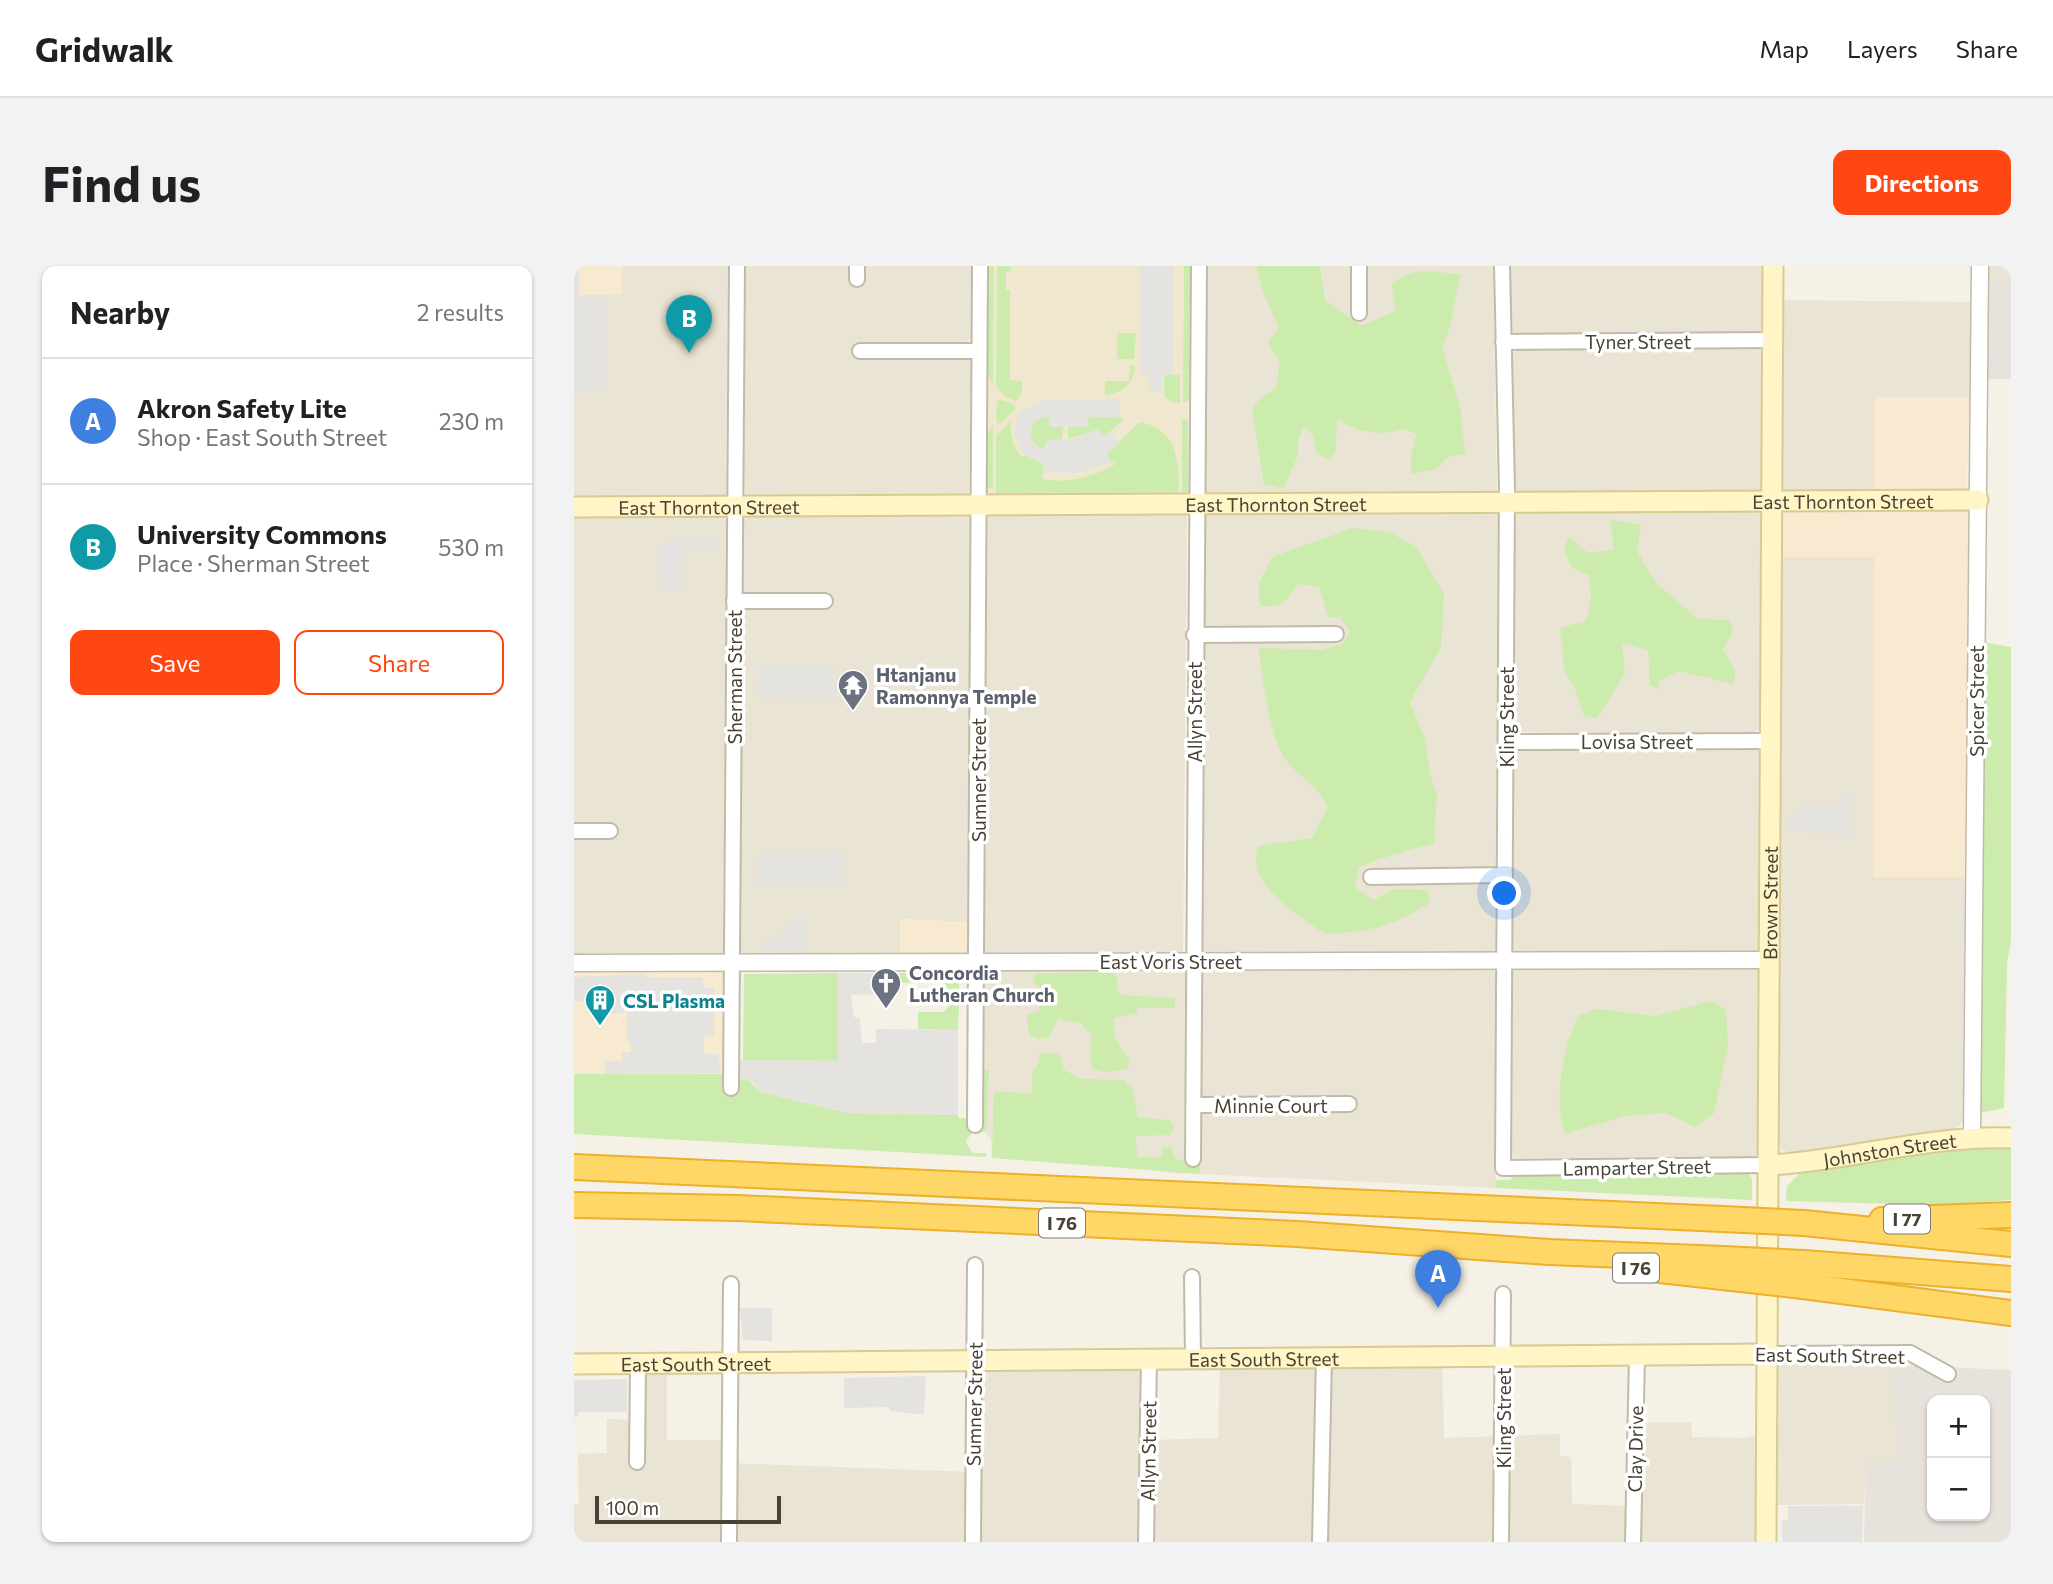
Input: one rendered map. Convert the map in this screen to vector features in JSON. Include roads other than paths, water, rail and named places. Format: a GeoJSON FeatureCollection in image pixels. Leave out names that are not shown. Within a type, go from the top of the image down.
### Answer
{"type":"FeatureCollection","features":[{"type":"Feature","properties":{"kind":"highway","name":"I 76"},"geometry":{"type":"LineString","coordinates":[[574,1167],[1804,1223],[2011,1244]]}},
{"type":"Feature","properties":{"kind":"highway","name":"I 76"},"geometry":{"type":"LineString","coordinates":[[574,1205],[752,1209],[1283,1233],[1549,1251],[1804,1275]]}},
{"type":"Feature","properties":{"kind":"highway","name":"I 77"},"geometry":{"type":"LineString","coordinates":[[1804,1223],[2011,1215]]}},
{"type":"Feature","properties":{"kind":"highway"},"geometry":{"type":"LineString","coordinates":[[1804,1275],[2011,1279]]}},
{"type":"Feature","properties":{"kind":"highway"},"geometry":{"type":"LineString","coordinates":[[1804,1275],[2011,1313]]}},
{"type":"Feature","properties":{"kind":"highway"},"geometry":{"type":"LineString","coordinates":[[1942,1302],[2011,1327]]}},
{"type":"Feature","properties":{"kind":"main road","name":"Brown Street"},"geometry":{"type":"LineString","coordinates":[[1766,1542],[1773,266]]}},
{"type":"Feature","properties":{"kind":"main road","name":"East Thornton Street"},"geometry":{"type":"LineString","coordinates":[[574,507],[1978,500]]}},
{"type":"Feature","properties":{"kind":"main road","name":"Johnston Street"},"geometry":{"type":"LineString","coordinates":[[1770,1165],[1830,1159],[1972,1137],[2011,1138]]}},
{"type":"Feature","properties":{"kind":"main road","name":"East South Street"},"geometry":{"type":"LineString","coordinates":[[574,1364],[1769,1354]]}},
{"type":"Feature","properties":{"kind":"street","name":"Sherman Street"},"geometry":{"type":"LineString","coordinates":[[731,1088],[737,266]]}},
{"type":"Feature","properties":{"kind":"street","name":"Sumner Street"},"geometry":{"type":"LineString","coordinates":[[975,1125],[980,266]]}},
{"type":"Feature","properties":{"kind":"street","name":"Allyn Street"},"geometry":{"type":"LineString","coordinates":[[1194,1159],[1194,635],[1199,266]]}},
{"type":"Feature","properties":{"kind":"street"},"geometry":{"type":"LineString","coordinates":[[1359,266],[1359,313]]}},
{"type":"Feature","properties":{"kind":"street","name":"Kling Street"},"geometry":{"type":"LineString","coordinates":[[1502,266],[1507,503],[1503,1168]]}},
{"type":"Feature","properties":{"kind":"street","name":"Spicer Street"},"geometry":{"type":"LineString","coordinates":[[1972,1137],[1980,266]]}},
{"type":"Feature","properties":{"kind":"street","name":"Tyner Street"},"geometry":{"type":"LineString","coordinates":[[1503,342],[1773,340]]}},
{"type":"Feature","properties":{"kind":"street"},"geometry":{"type":"LineString","coordinates":[[860,351],[978,351]]}},
{"type":"Feature","properties":{"kind":"street"},"geometry":{"type":"LineString","coordinates":[[734,601],[825,601]]}},
{"type":"Feature","properties":{"kind":"street"},"geometry":{"type":"LineString","coordinates":[[1194,635],[1336,634]]}},
{"type":"Feature","properties":{"kind":"street","name":"Lovisa Street"},"geometry":{"type":"LineString","coordinates":[[1506,742],[1769,741]]}},
{"type":"Feature","properties":{"kind":"street"},"geometry":{"type":"LineString","coordinates":[[574,831],[610,831]]}},
{"type":"Feature","properties":{"kind":"street"},"geometry":{"type":"LineString","coordinates":[[1371,877],[1505,875]]}},
{"type":"Feature","properties":{"kind":"street","name":"East Voris Street"},"geometry":{"type":"LineString","coordinates":[[574,964],[1769,960]]}},
{"type":"Feature","properties":{"kind":"street","name":"Minnie Court"},"geometry":{"type":"LineString","coordinates":[[1194,1105],[1349,1104]]}},
{"type":"Feature","properties":{"kind":"street","name":"Lamparter Street"},"geometry":{"type":"LineString","coordinates":[[1503,1168],[1770,1165]]}},
{"type":"Feature","properties":{"kind":"street","name":"Sumner Street"},"geometry":{"type":"LineString","coordinates":[[973,1542],[975,1265]]}},
{"type":"Feature","properties":{"kind":"street"},"geometry":{"type":"LineString","coordinates":[[1192,1276],[1193,1359]]}},
{"type":"Feature","properties":{"kind":"street"},"geometry":{"type":"LineString","coordinates":[[729,1542],[731,1284]]}},
{"type":"Feature","properties":{"kind":"street","name":"Kling Street"},"geometry":{"type":"LineString","coordinates":[[1501,1542],[1503,1294]]}},
{"type":"Feature","properties":{"kind":"street","name":"East South Street"},"geometry":{"type":"LineString","coordinates":[[1769,1354],[1910,1353],[1948,1374]]}},
{"type":"Feature","properties":{"kind":"street","name":"Clay Drive"},"geometry":{"type":"LineString","coordinates":[[1633,1542],[1637,1355]]}},
{"type":"Feature","properties":{"kind":"street"},"geometry":{"type":"LineString","coordinates":[[1320,1542],[1324,1358]]}},
{"type":"Feature","properties":{"kind":"street","name":"Allyn Street"},"geometry":{"type":"LineString","coordinates":[[1146,1542],[1149,1359]]}},
{"type":"Feature","properties":{"kind":"street"},"geometry":{"type":"LineString","coordinates":[[637,1462],[638,1363]]}},
{"type":"Feature","properties":{"kind":"place","name":"University Commons"},"geometry":{"type":"Point","coordinates":[689,353]}},
{"type":"Feature","properties":{"kind":"place","name":"Htanjanu Ramonnya Temple"},"geometry":{"type":"Point","coordinates":[853,712]}},
{"type":"Feature","properties":{"kind":"place","name":"Concordia Lutheran Church"},"geometry":{"type":"Point","coordinates":[886,1010]}},
{"type":"Feature","properties":{"kind":"place","name":"CSL Plasma"},"geometry":{"type":"Point","coordinates":[600,1027]}},
{"type":"Feature","properties":{"kind":"place","name":"Akron Safety Lite"},"geometry":{"type":"Point","coordinates":[1438,1308]}}]}
